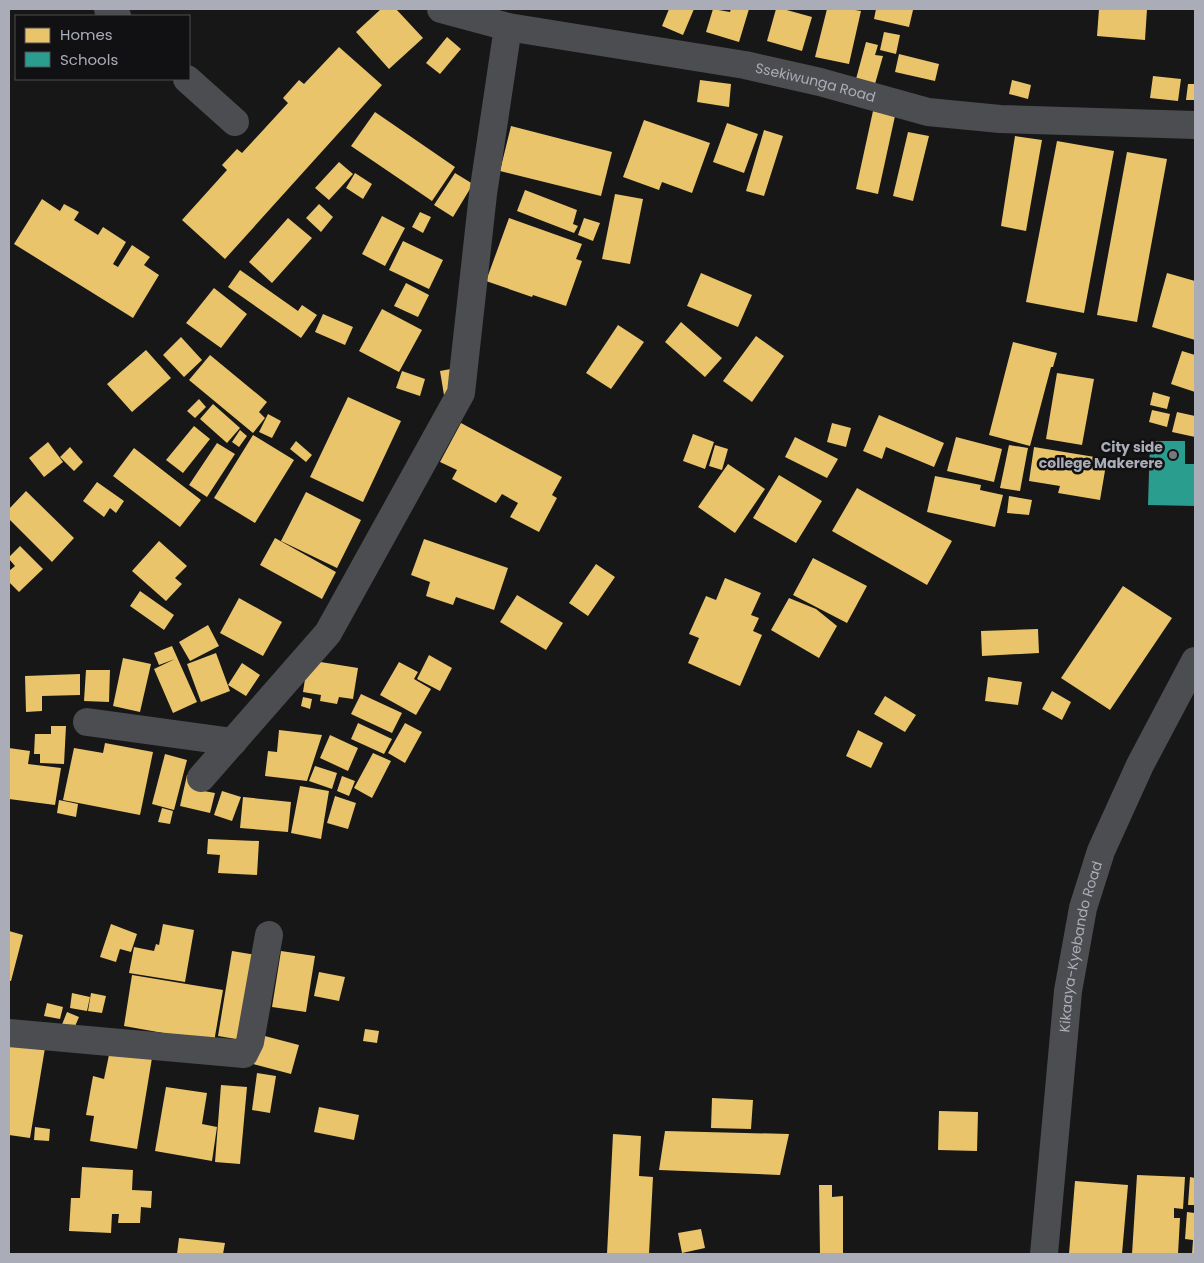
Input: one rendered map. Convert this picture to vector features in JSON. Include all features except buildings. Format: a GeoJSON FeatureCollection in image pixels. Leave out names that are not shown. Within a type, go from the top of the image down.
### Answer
{"type":"FeatureCollection","features":[{"type":"Feature","properties":{"kind":"street","name":"Ssekiwunga Road"},"geometry":{"type":"LineString","coordinates":[[441,9],[508,27],[745,65],[820,82],[928,112],[1000,119],[1195,124]]}},
{"type":"Feature","properties":{"kind":"street"},"geometry":{"type":"LineString","coordinates":[[201,778],[328,633],[460,392],[483,194],[508,27]]}},
{"type":"Feature","properties":{"kind":"street"},"geometry":{"type":"LineString","coordinates":[[188,80],[235,122]]}},
{"type":"Feature","properties":{"kind":"street","name":"Kikaaya-Kyebando Road"},"geometry":{"type":"LineString","coordinates":[[1044,1254],[1068,990],[1082,908],[1101,852],[1140,765],[1195,661]]}},
{"type":"Feature","properties":{"kind":"street"},"geometry":{"type":"LineString","coordinates":[[87,722],[232,742]]}},
{"type":"Feature","properties":{"kind":"street"},"geometry":{"type":"LineString","coordinates":[[9,1033],[244,1054],[250,1042],[269,935]]}},
{"type":"Feature","properties":{"kind":"place","name":"City side college Makerere"},"geometry":{"type":"Point","coordinates":[1173,455]}}]}
